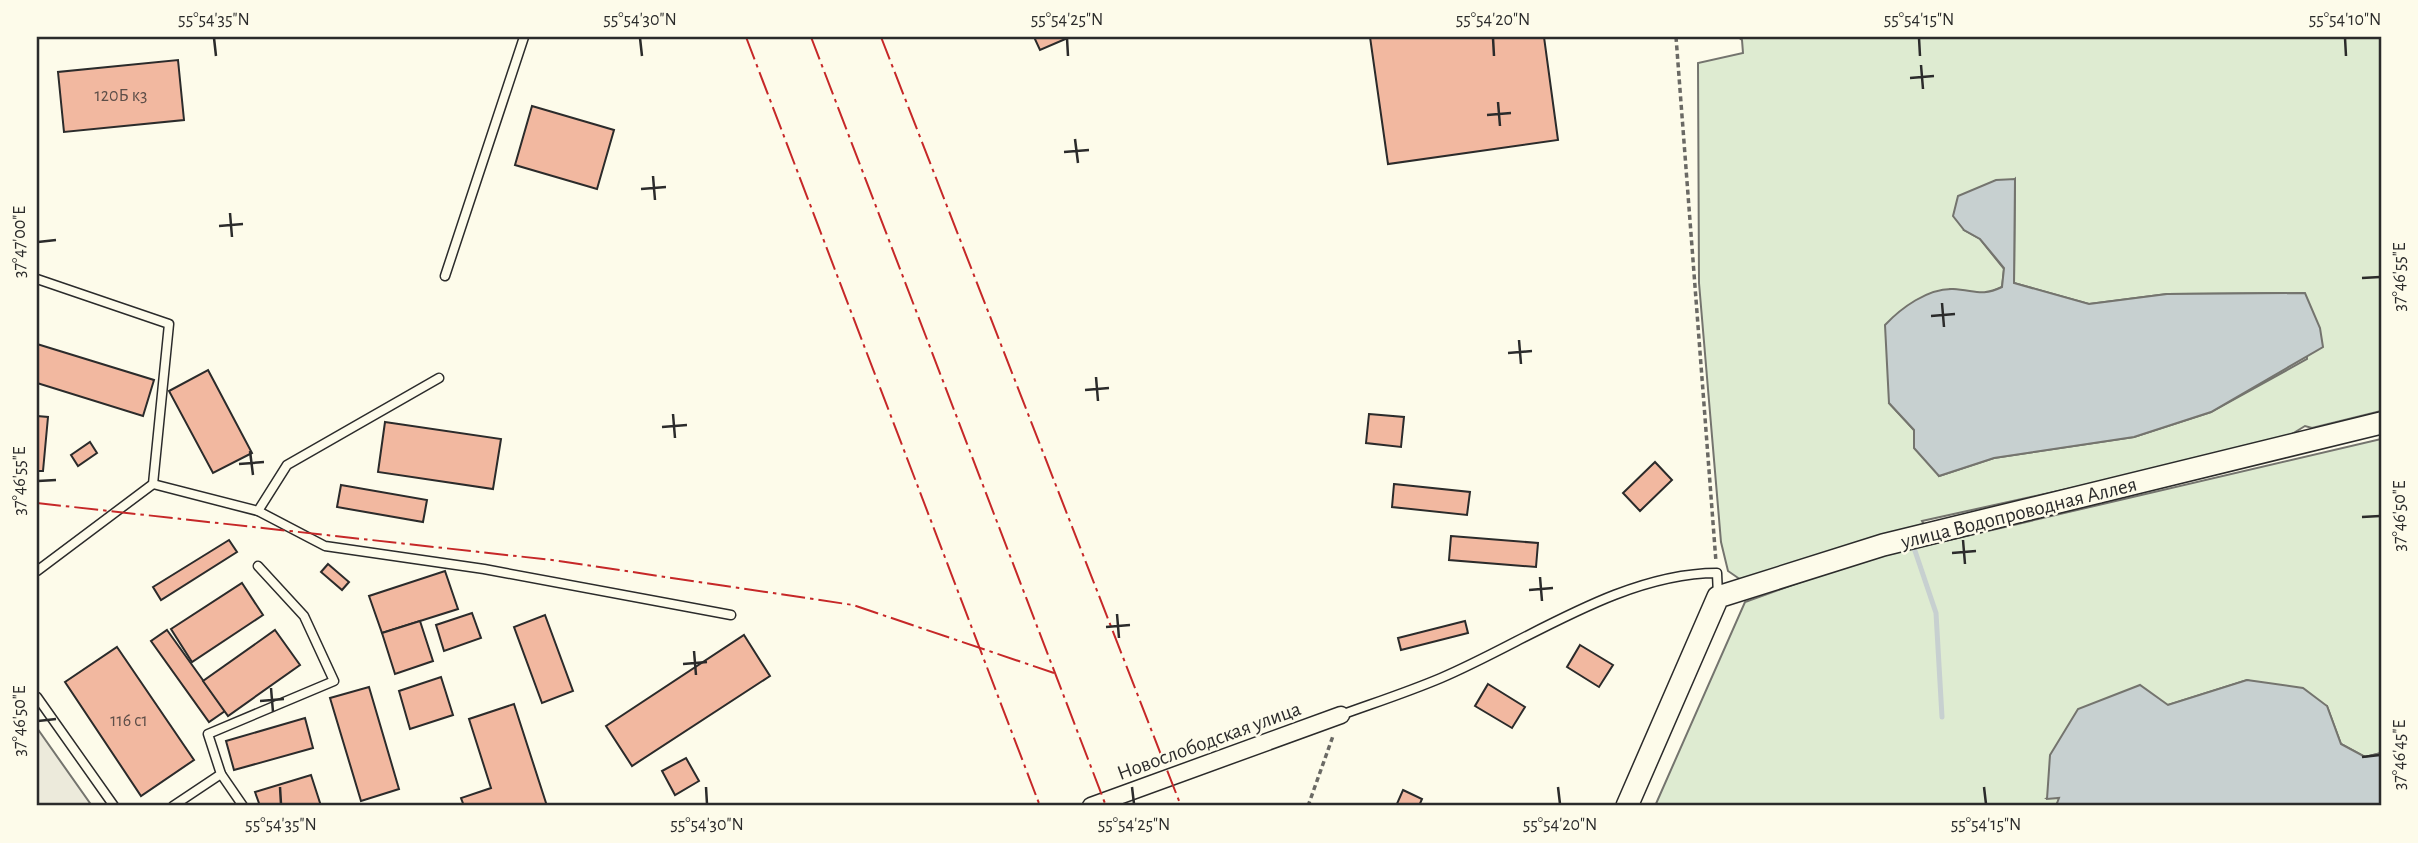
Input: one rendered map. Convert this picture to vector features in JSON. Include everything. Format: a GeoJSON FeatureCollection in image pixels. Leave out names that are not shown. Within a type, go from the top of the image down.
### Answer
{"type":"FeatureCollection","features":[{"type":"Feature","properties":{"kind":"street","name":"улица Водопроводная Аллея"},"geometry":{"type":"LineString","coordinates":[[1718,597],[1883,545],[2381,424]]}},
{"type":"Feature","properties":{"kind":"street"},"geometry":{"type":"LineString","coordinates":[[1627,806],[1718,597]]}},
{"type":"Feature","properties":{"kind":"street","name":"Новослободская улица"},"geometry":{"type":"LineString","coordinates":[[1091,806],[1341,715]]}},
{"type":"Feature","properties":{"kind":"lane"},"geometry":{"type":"LineString","coordinates":[[445,276],[524,37]]}},
{"type":"Feature","properties":{"kind":"lane"},"geometry":{"type":"LineString","coordinates":[[37,279],[169,324],[153,484],[37,571]]}},
{"type":"Feature","properties":{"kind":"lane"},"geometry":{"type":"LineString","coordinates":[[258,512],[287,465],[439,378]]}},
{"type":"Feature","properties":{"kind":"lane"},"geometry":{"type":"LineString","coordinates":[[153,484],[258,512],[325,546],[484,569],[731,615]]}},
{"type":"Feature","properties":{"kind":"lane"},"geometry":{"type":"LineString","coordinates":[[243,806],[221,774],[208,734],[334,681],[304,616],[258,566]]}},
{"type":"Feature","properties":{"kind":"lane"},"geometry":{"type":"LineString","coordinates":[[1341,715],[1441,678],[1572,612],[1673,576],[1717,573],[1718,597]]}},
{"type":"Feature","properties":{"kind":"lane"},"geometry":{"type":"LineString","coordinates":[[37,697],[114,806]]}},
{"type":"Feature","properties":{"kind":"lane"},"geometry":{"type":"LineString","coordinates":[[173,806],[221,774]]}},
{"type":"Feature","properties":{"kind":"path"},"geometry":{"type":"LineString","coordinates":[[1676,37],[1717,573]]}},
{"type":"Feature","properties":{"kind":"path"},"geometry":{"type":"LineString","coordinates":[[1308,806],[1341,715]]}},
{"type":"Feature","properties":{"kind":"green space"},"geometry":{"type":"Polygon","coordinates":[[[1738,37],[2381,37],[2381,411],[2312,428],[2305,426],[2287,437],[2216,456],[1922,521],[1924,525],[1744,582],[1728,571],[1721,542],[1699,283],[1698,63],[1743,53],[1742,40],[1738,37]],[[2015,179],[1964,230],[1980,239],[2004,269],[2002,287],[1986,294],[1950,289],[1889,403],[1914,430],[1939,476],[1994,458],[2134,437],[2211,412],[2307,359],[2304,293],[2167,294],[2089,304],[2014,283],[2015,179]]]}},
{"type":"Feature","properties":{"kind":"green space"},"geometry":{"type":"Polygon","coordinates":[[[2381,439],[2381,753],[2365,757],[2341,744],[2327,706],[2247,680],[2168,705],[2047,798],[2060,798],[2056,806],[1655,806],[1745,602],[1859,561],[2381,439]]]}},
{"type":"Feature","properties":{"kind":"shaded area"},"geometry":{"type":"Polygon","coordinates":[[[2015,179],[2014,283],[2089,304],[2167,294],[2305,293],[2320,328],[2323,347],[2211,412],[2134,437],[1994,458],[1939,476],[1914,448],[1914,430],[1889,403],[1885,325],[1907,306],[1934,292],[1953,289],[1983,292],[2002,287],[2004,268],[1980,239],[1964,230],[1953,216],[1958,196],[1996,180],[2015,179]]]}},
{"type":"Feature","properties":{"kind":"shaded area"},"geometry":{"type":"Polygon","coordinates":[[[2247,680],[2303,688],[2327,706],[2341,744],[2365,757],[2381,753],[2381,806],[2056,806],[2059,798],[2047,799],[2050,755],[2078,709],[2140,685],[2168,705],[2247,680]]]}},
{"type":"Feature","properties":{"kind":"shaded area"},"geometry":{"type":"Polygon","coordinates":[[[37,728],[92,806],[37,806],[37,728]]]}},
{"type":"Feature","properties":{"kind":"building"},"geometry":{"type":"Polygon","coordinates":[[[1034,37],[1070,37],[1040,50],[1034,37]]]}},
{"type":"Feature","properties":{"kind":"building"},"geometry":{"type":"Polygon","coordinates":[[[1370,37],[1544,37],[1558,140],[1388,164],[1370,37]]]}},
{"type":"Feature","properties":{"kind":"building"},"geometry":{"type":"Polygon","coordinates":[[[178,60],[184,120],[64,132],[58,72],[178,60]]]}},
{"type":"Feature","properties":{"kind":"building"},"geometry":{"type":"Polygon","coordinates":[[[532,106],[614,130],[597,189],[515,165],[532,106]]]}},
{"type":"Feature","properties":{"kind":"building"},"geometry":{"type":"Polygon","coordinates":[[[37,344],[154,380],[143,416],[37,383],[37,344]]]}},
{"type":"Feature","properties":{"kind":"building"},"geometry":{"type":"Polygon","coordinates":[[[208,370],[252,453],[213,473],[169,391],[208,370]]]}},
{"type":"Feature","properties":{"kind":"building"},"geometry":{"type":"Polygon","coordinates":[[[1369,414],[1404,417],[1401,447],[1366,443],[1369,414]]]}},
{"type":"Feature","properties":{"kind":"building"},"geometry":{"type":"Polygon","coordinates":[[[37,416],[48,417],[43,471],[37,471],[37,416]]]}},
{"type":"Feature","properties":{"kind":"building"},"geometry":{"type":"Polygon","coordinates":[[[385,422],[501,439],[493,489],[378,472],[385,422]]]}},
{"type":"Feature","properties":{"kind":"building"},"geometry":{"type":"Polygon","coordinates":[[[90,442],[97,453],[78,466],[71,455],[90,442]]]}},
{"type":"Feature","properties":{"kind":"building"},"geometry":{"type":"Polygon","coordinates":[[[1655,462],[1672,480],[1640,511],[1623,493],[1655,462]]]}},
{"type":"Feature","properties":{"kind":"building"},"geometry":{"type":"Polygon","coordinates":[[[1394,484],[1470,492],[1467,515],[1392,507],[1394,484]]]}},
{"type":"Feature","properties":{"kind":"building"},"geometry":{"type":"Polygon","coordinates":[[[341,485],[427,500],[423,522],[337,507],[341,485]]]}},
{"type":"Feature","properties":{"kind":"building"},"geometry":{"type":"Polygon","coordinates":[[[1451,536],[1538,543],[1536,567],[1449,560],[1451,536]]]}},
{"type":"Feature","properties":{"kind":"building"},"geometry":{"type":"Polygon","coordinates":[[[229,540],[237,552],[161,600],[153,587],[229,540]]]}},
{"type":"Feature","properties":{"kind":"building"},"geometry":{"type":"Polygon","coordinates":[[[328,564],[349,582],[342,590],[321,572],[328,564]]]}},
{"type":"Feature","properties":{"kind":"building"},"geometry":{"type":"Polygon","coordinates":[[[445,571],[458,609],[382,633],[369,596],[445,571]]]}},
{"type":"Feature","properties":{"kind":"building"},"geometry":{"type":"Polygon","coordinates":[[[242,583],[263,615],[192,662],[171,629],[242,583]]]}},
{"type":"Feature","properties":{"kind":"building"},"geometry":{"type":"Polygon","coordinates":[[[472,613],[481,638],[444,651],[436,625],[472,613]]]}},
{"type":"Feature","properties":{"kind":"building"},"geometry":{"type":"Polygon","coordinates":[[[545,615],[573,691],[542,703],[514,627],[545,615]]]}},
{"type":"Feature","properties":{"kind":"building"},"geometry":{"type":"Polygon","coordinates":[[[420,621],[433,661],[395,674],[382,633],[420,621]]]}},
{"type":"Feature","properties":{"kind":"building"},"geometry":{"type":"Polygon","coordinates":[[[1465,621],[1468,633],[1401,650],[1398,638],[1465,621]]]}},
{"type":"Feature","properties":{"kind":"building"},"geometry":{"type":"Polygon","coordinates":[[[167,630],[225,711],[209,722],[151,641],[167,630]]]}},
{"type":"Feature","properties":{"kind":"building"},"geometry":{"type":"Polygon","coordinates":[[[275,630],[300,665],[228,716],[203,681],[275,630]]]}},
{"type":"Feature","properties":{"kind":"building"},"geometry":{"type":"Polygon","coordinates":[[[744,635],[770,676],[632,766],[606,726],[744,635]]]}},
{"type":"Feature","properties":{"kind":"building"},"geometry":{"type":"Polygon","coordinates":[[[1580,645],[1613,665],[1599,687],[1567,667],[1580,645]]]}},
{"type":"Feature","properties":{"kind":"building"},"geometry":{"type":"Polygon","coordinates":[[[117,647],[194,760],[141,796],[65,682],[117,647]]]}},
{"type":"Feature","properties":{"kind":"building"},"geometry":{"type":"Polygon","coordinates":[[[441,677],[453,715],[410,729],[399,691],[441,677]]]}},
{"type":"Feature","properties":{"kind":"building"},"geometry":{"type":"Polygon","coordinates":[[[1488,684],[1525,707],[1512,728],[1475,706],[1488,684]]]}},
{"type":"Feature","properties":{"kind":"building"},"geometry":{"type":"Polygon","coordinates":[[[369,687],[399,789],[361,801],[330,698],[369,687]]]}},
{"type":"Feature","properties":{"kind":"building"},"geometry":{"type":"Polygon","coordinates":[[[514,704],[547,806],[464,806],[461,798],[491,788],[469,719],[514,704]]]}},
{"type":"Feature","properties":{"kind":"building"},"geometry":{"type":"Polygon","coordinates":[[[305,718],[313,748],[234,770],[226,741],[305,718]]]}},
{"type":"Feature","properties":{"kind":"building"},"geometry":{"type":"Polygon","coordinates":[[[686,758],[699,781],[675,795],[662,771],[686,758]]]}},
{"type":"Feature","properties":{"kind":"building"},"geometry":{"type":"Polygon","coordinates":[[[311,775],[321,806],[260,806],[255,792],[311,775]]]}},
{"type":"Feature","properties":{"kind":"building"},"geometry":{"type":"Polygon","coordinates":[[[1403,790],[1422,799],[1419,806],[1396,806],[1403,790]]]}},
{"type":"Feature","properties":{"kind":"waterway"},"geometry":{"type":"LineString","coordinates":[[1912,542],[1936,613],[1942,717]]}},
{"type":"Feature","properties":{"kind":"power"},"geometry":{"type":"LineString","coordinates":[[746,37],[1040,806]]}},
{"type":"Feature","properties":{"kind":"power"},"geometry":{"type":"LineString","coordinates":[[811,37],[1106,806]]}},
{"type":"Feature","properties":{"kind":"power"},"geometry":{"type":"LineString","coordinates":[[881,37],[1181,806]]}},
{"type":"Feature","properties":{"kind":"power"},"geometry":{"type":"LineString","coordinates":[[37,503],[552,560],[853,605],[1054,673]]}}]}
